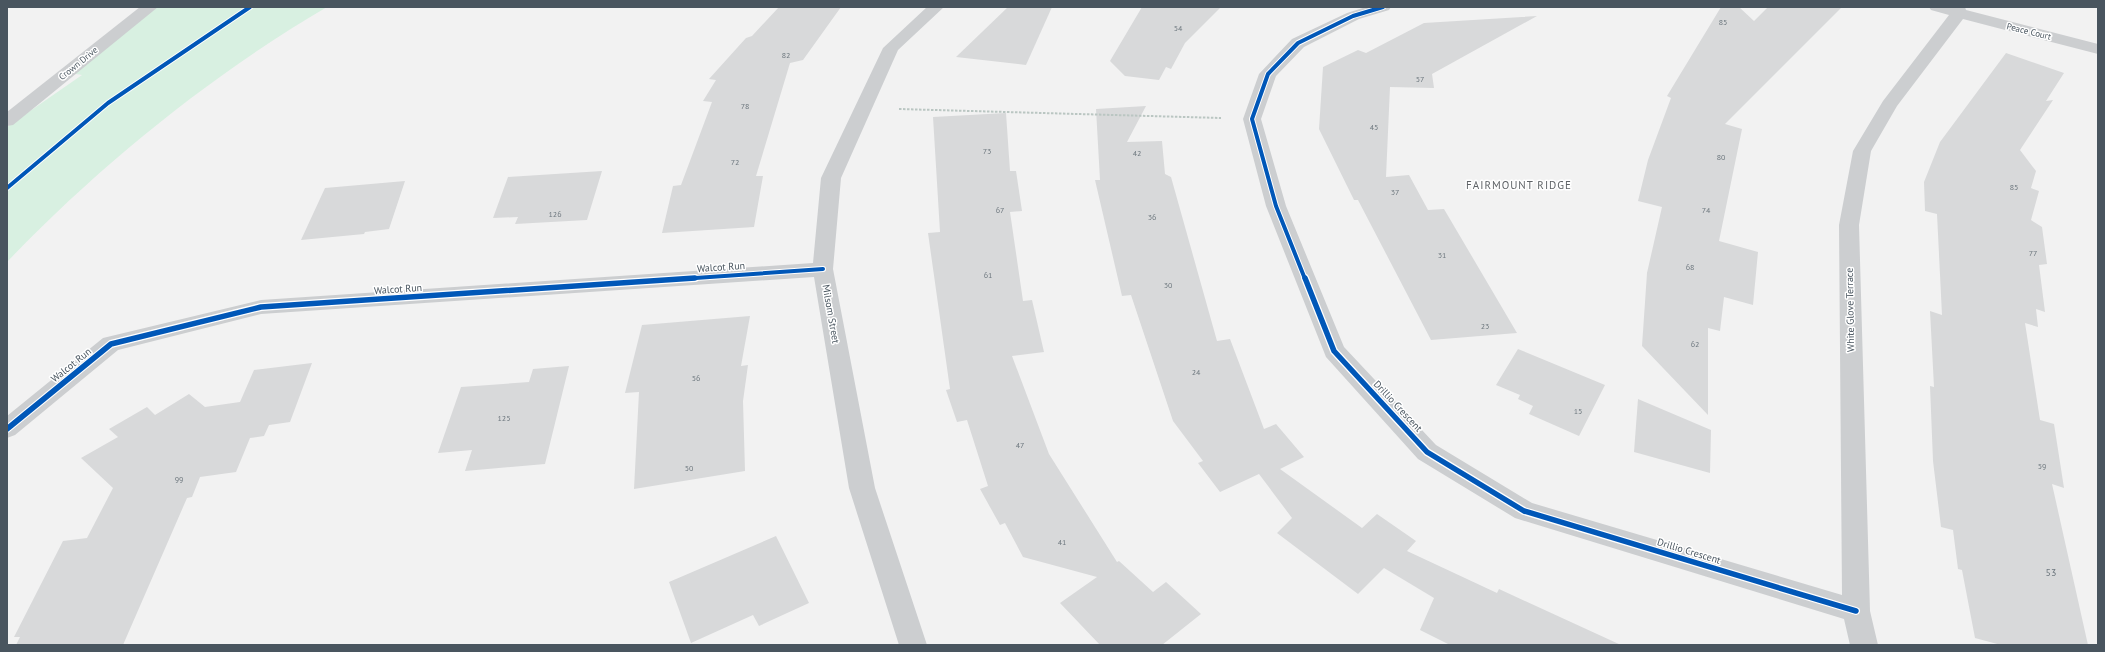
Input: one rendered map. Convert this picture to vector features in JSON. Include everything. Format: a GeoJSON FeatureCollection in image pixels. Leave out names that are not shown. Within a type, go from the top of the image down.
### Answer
{"type":"FeatureCollection","features":[{"type":"Feature","properties":{"kind":"street","name":"Crown Drive"},"geometry":{"type":"LineString","coordinates":[[7,121],[150,7]]}},
{"type":"Feature","properties":{"kind":"street","name":"Milsom Street"},"geometry":{"type":"LineString","coordinates":[[913,645],[862,488],[823,269],[831,178],[891,48],[936,7]]}},
{"type":"Feature","properties":{"kind":"street"},"geometry":{"type":"LineString","coordinates":[[1252,119],[1268,74],[1298,43],[1353,16],[1383,7]]}},
{"type":"Feature","properties":{"kind":"street"},"geometry":{"type":"LineString","coordinates":[[1937,7],[1958,10]]}},
{"type":"Feature","properties":{"kind":"street","name":"Peace Court"},"geometry":{"type":"LineString","coordinates":[[1958,10],[2098,49]]}},
{"type":"Feature","properties":{"kind":"street","name":"White Glove Terrace"},"geometry":{"type":"LineString","coordinates":[[1864,645],[1856,611],[1849,225],[1862,151],[1889,105],[1958,10]]}},
{"type":"Feature","properties":{"kind":"street","name":"Drillio Crescent"},"geometry":{"type":"LineString","coordinates":[[1252,119],[1276,206],[1334,350],[1427,452],[1524,511],[1856,611]]}},
{"type":"Feature","properties":{"kind":"street","name":"Walcot Run"},"geometry":{"type":"LineString","coordinates":[[7,429],[111,344],[261,307],[823,269]]}},
{"type":"Feature","properties":{"kind":"path"},"geometry":{"type":"LineString","coordinates":[[864,108],[1252,119]]}},
{"type":"Feature","properties":{"kind":"green space"},"geometry":{"type":"Polygon","coordinates":[[[145,7],[327,7],[241,62],[158,124],[80,191],[7,262],[7,127],[82,75],[70,73],[145,7]]]}},
{"type":"Feature","properties":{"kind":"building"},"geometry":{"type":"Polygon","coordinates":[[[779,7],[841,7],[803,60],[790,63],[756,176],[763,176],[754,227],[662,233],[673,186],[681,185],[712,102],[703,101],[716,80],[709,79],[746,38],[752,36],[779,7]]]}},
{"type":"Feature","properties":{"kind":"building"},"geometry":{"type":"Polygon","coordinates":[[[1008,7],[1052,7],[1026,65],[956,57],[1008,7]]]}},
{"type":"Feature","properties":{"kind":"building"},"geometry":{"type":"Polygon","coordinates":[[[1142,7],[1221,7],[1185,43],[1171,69],[1166,67],[1159,80],[1125,76],[1110,61],[1142,7]]]}},
{"type":"Feature","properties":{"kind":"building"},"geometry":{"type":"Polygon","coordinates":[[[1721,7],[1739,7],[1754,21],[1768,7],[1842,7],[1725,124],[1742,129],[1719,241],[1758,252],[1753,305],[1724,297],[1720,331],[1708,328],[1708,415],[1642,346],[1647,273],[1662,207],[1638,201],[1648,160],[1671,98],[1667,96],[1721,7]]]}},
{"type":"Feature","properties":{"kind":"building"},"geometry":{"type":"Polygon","coordinates":[[[1537,16],[1432,74],[1434,88],[1390,87],[1386,177],[1409,175],[1428,210],[1444,209],[1517,333],[1431,340],[1358,200],[1354,200],[1319,129],[1323,67],[1358,50],[1366,53],[1424,23],[1537,16]]]}},
{"type":"Feature","properties":{"kind":"building"},"geometry":{"type":"Polygon","coordinates":[[[2006,53],[2064,73],[2046,101],[2053,100],[2020,150],[2036,171],[2031,188],[2039,191],[2031,220],[2042,227],[2047,264],[2039,265],[2045,312],[2036,309],[2038,327],[2025,323],[2040,420],[2054,424],[2064,488],[2052,484],[2088,645],[2001,645],[1975,638],[1962,570],[1958,569],[1953,530],[1941,527],[1933,461],[1930,386],[1934,387],[1930,311],[1942,315],[1937,214],[1925,211],[1924,182],[1940,142],[2006,53]]]}},
{"type":"Feature","properties":{"kind":"building"},"geometry":{"type":"Polygon","coordinates":[[[1146,106],[1127,142],[1162,141],[1165,174],[1171,177],[1217,341],[1230,339],[1264,429],[1276,424],[1304,457],[1280,469],[1362,528],[1377,514],[1416,541],[1407,551],[1497,593],[1499,589],[1621,645],[1450,645],[1420,630],[1434,598],[1384,568],[1358,594],[1277,533],[1292,518],[1259,474],[1220,492],[1198,463],[1203,461],[1173,421],[1131,295],[1122,296],[1095,180],[1100,180],[1096,109],[1146,106]]]}},
{"type":"Feature","properties":{"kind":"building"},"geometry":{"type":"Polygon","coordinates":[[[1006,113],[1010,171],[1016,171],[1022,211],[1010,212],[1023,301],[1032,300],[1044,352],[1012,356],[1049,454],[1117,562],[1119,561],[1153,592],[1166,582],[1201,614],[1162,645],[1100,645],[1060,603],[1097,577],[1023,557],[1005,523],[1000,525],[980,489],[988,486],[967,420],[957,422],[946,390],[950,389],[928,233],[940,232],[933,117],[1006,113]]]}},
{"type":"Feature","properties":{"kind":"building"},"geometry":{"type":"Polygon","coordinates":[[[602,171],[587,220],[515,224],[518,217],[493,218],[508,177],[602,171]]]}},
{"type":"Feature","properties":{"kind":"building"},"geometry":{"type":"Polygon","coordinates":[[[405,181],[389,229],[365,232],[364,234],[301,240],[325,188],[405,181]]]}},
{"type":"Feature","properties":{"kind":"building"},"geometry":{"type":"Polygon","coordinates":[[[750,316],[741,366],[748,365],[743,401],[745,471],[634,489],[639,392],[625,393],[642,325],[750,316]]]}},
{"type":"Feature","properties":{"kind":"building"},"geometry":{"type":"Polygon","coordinates":[[[1518,349],[1605,385],[1579,436],[1529,414],[1533,406],[1518,399],[1520,395],[1496,385],[1518,349]]]}},
{"type":"Feature","properties":{"kind":"building"},"geometry":{"type":"Polygon","coordinates":[[[312,363],[290,422],[269,425],[264,436],[250,438],[236,472],[200,477],[192,497],[187,498],[123,645],[16,645],[20,637],[14,637],[63,541],[87,538],[113,488],[81,458],[118,437],[109,429],[147,407],[155,415],[189,394],[205,407],[240,402],[254,370],[312,363]]]}},
{"type":"Feature","properties":{"kind":"building"},"geometry":{"type":"Polygon","coordinates":[[[569,366],[545,464],[465,471],[472,450],[438,453],[461,387],[529,382],[533,369],[569,366]]]}},
{"type":"Feature","properties":{"kind":"building"},"geometry":{"type":"Polygon","coordinates":[[[1638,399],[1711,430],[1710,473],[1634,452],[1638,399]]]}},
{"type":"Feature","properties":{"kind":"building"},"geometry":{"type":"Polygon","coordinates":[[[776,536],[809,603],[759,626],[753,615],[691,643],[669,582],[776,536]]]}},
{"type":"Feature","properties":{"kind":"cycle path"},"geometry":{"type":"LineString","coordinates":[[7,188],[108,103],[250,7]]}},
{"type":"Feature","properties":{"kind":"cycle path"},"geometry":{"type":"LineString","coordinates":[[1383,7],[1353,16],[1298,43],[1268,74],[1252,119],[1276,206],[1334,351],[1427,452],[1524,511],[1856,611]]}},
{"type":"Feature","properties":{"kind":"cycle path"},"geometry":{"type":"LineString","coordinates":[[7,429],[111,344],[261,307],[823,269]]}},
{"type":"Feature","properties":{"kind":"district","name":"FAIRMOUNT RIDGE"},"geometry":{"type":"Point","coordinates":[1519,185]}}]}
